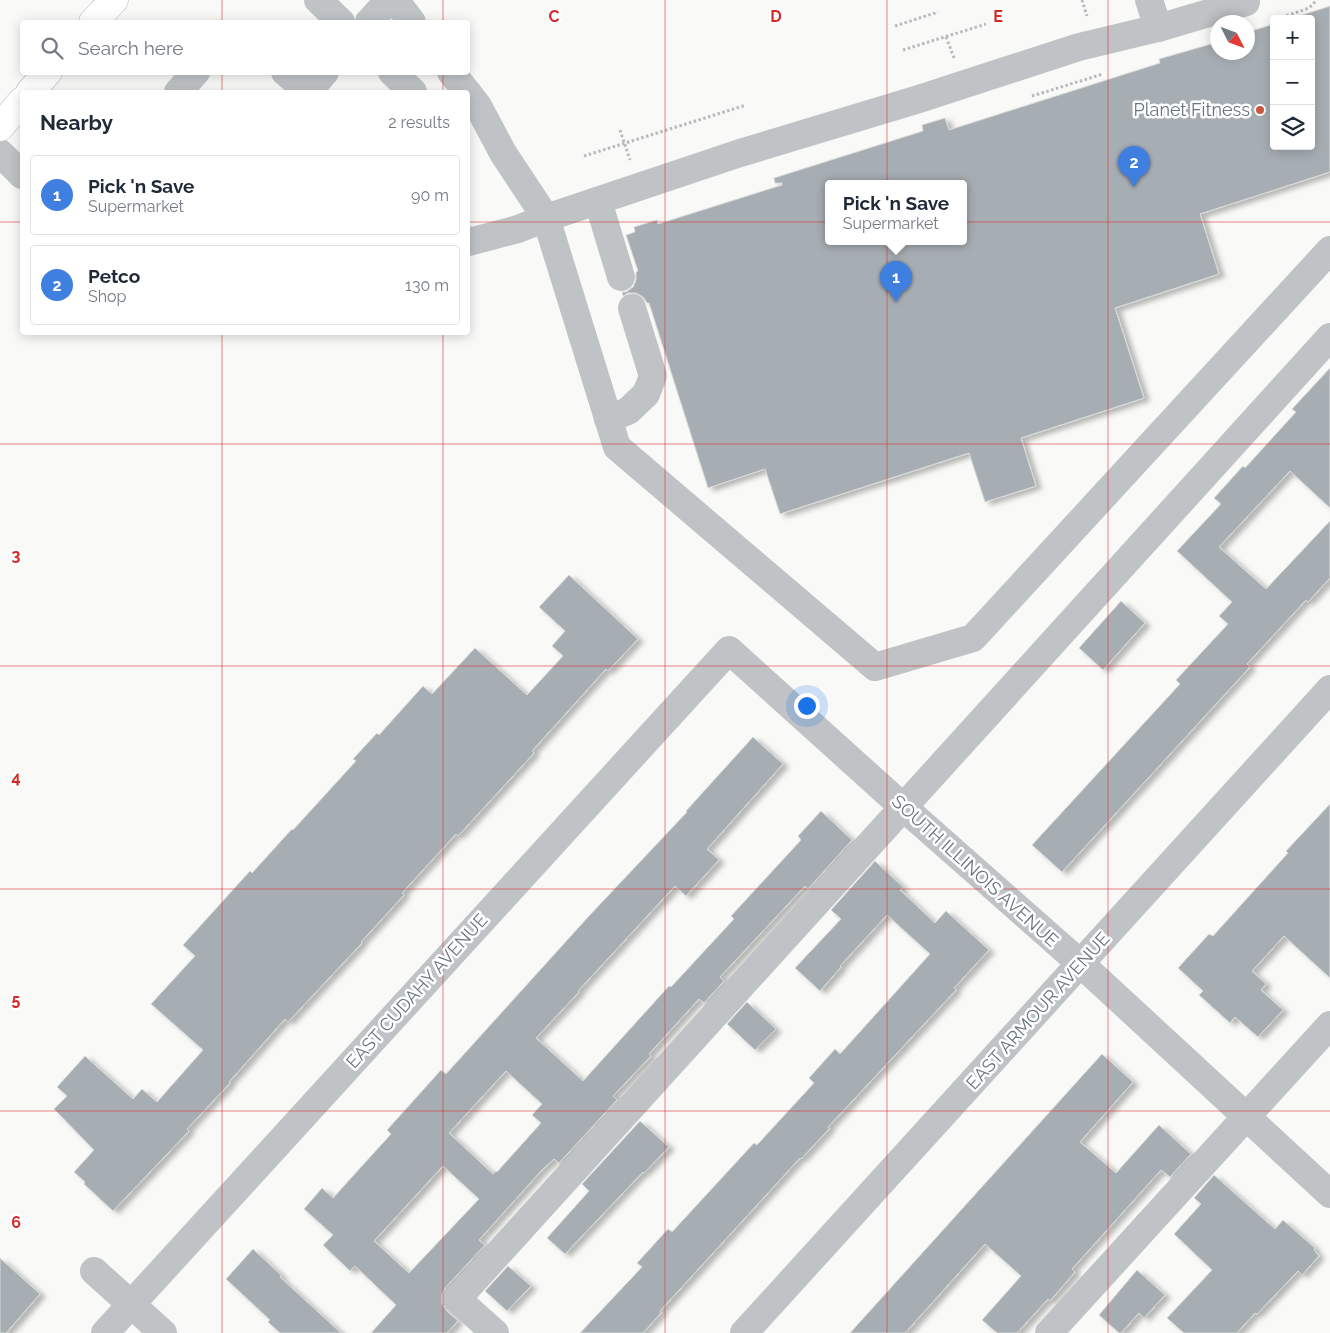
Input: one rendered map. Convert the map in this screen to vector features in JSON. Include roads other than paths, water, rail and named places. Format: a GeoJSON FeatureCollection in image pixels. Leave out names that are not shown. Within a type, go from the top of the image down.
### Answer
{"type":"FeatureCollection","features":[{"type":"Feature","properties":{"kind":"main road"},"geometry":{"type":"LineString","coordinates":[[95,20],[114,0]]}},
{"type":"Feature","properties":{"kind":"main road"},"geometry":{"type":"LineString","coordinates":[[32,90],[45,75]]}},
{"type":"Feature","properties":{"kind":"main road"},"geometry":{"type":"LineString","coordinates":[[0,127],[20,103]]}},
{"type":"Feature","properties":{"kind":"street"},"geometry":{"type":"LineString","coordinates":[[318,0],[339,20]]}},
{"type":"Feature","properties":{"kind":"street"},"geometry":{"type":"LineString","coordinates":[[371,20],[389,0]]}},
{"type":"Feature","properties":{"kind":"street"},"geometry":{"type":"LineString","coordinates":[[395,0],[410,20]]}},
{"type":"Feature","properties":{"kind":"street"},"geometry":{"type":"LineString","coordinates":[[1149,0],[1158,28]]}},
{"type":"Feature","properties":{"kind":"street"},"geometry":{"type":"LineString","coordinates":[[470,241],[518,229],[740,153],[919,99],[1079,47],[1158,28],[1248,1]]}},
{"type":"Feature","properties":{"kind":"street"},"geometry":{"type":"LineString","coordinates":[[180,90],[193,75]]}},
{"type":"Feature","properties":{"kind":"street"},"geometry":{"type":"LineString","coordinates":[[288,75],[306,90]]}},
{"type":"Feature","properties":{"kind":"street"},"geometry":{"type":"LineString","coordinates":[[310,90],[322,75]]}},
{"type":"Feature","properties":{"kind":"street"},"geometry":{"type":"LineString","coordinates":[[395,75],[411,90]]}},
{"type":"Feature","properties":{"kind":"street"},"geometry":{"type":"LineString","coordinates":[[453,75],[465,90]]}},
{"type":"Feature","properties":{"kind":"street"},"geometry":{"type":"LineString","coordinates":[[470,97],[478,106],[503,153],[546,218],[617,447],[875,667],[973,638],[1330,250]]}},
{"type":"Feature","properties":{"kind":"street"},"geometry":{"type":"LineString","coordinates":[[470,132],[503,153]]}},
{"type":"Feature","properties":{"kind":"street"},"geometry":{"type":"LineString","coordinates":[[0,153],[20,173]]}},
{"type":"Feature","properties":{"kind":"street"},"geometry":{"type":"LineString","coordinates":[[598,201],[621,277]]}},
{"type":"Feature","properties":{"kind":"street"},"geometry":{"type":"LineString","coordinates":[[608,418],[628,411],[646,394],[653,376],[632,308]]}},
{"type":"Feature","properties":{"kind":"street"},"geometry":{"type":"LineString","coordinates":[[495,1333],[457,1298],[1330,337]]}},
{"type":"Feature","properties":{"kind":"street","name":"SOUTH ILLINOIS AVENUE"},"geometry":{"type":"LineString","coordinates":[[728,650],[1080,964],[1330,1194]]}},
{"type":"Feature","properties":{"kind":"street","name":"EAST CUDAHY AVENUE"},"geometry":{"type":"LineString","coordinates":[[105,1333],[728,650]]}},
{"type":"Feature","properties":{"kind":"street","name":"EAST ARMOUR AVENUE"},"geometry":{"type":"LineString","coordinates":[[744,1333],[1330,689]]}},
{"type":"Feature","properties":{"kind":"street"},"geometry":{"type":"LineString","coordinates":[[1049,1333],[1330,1025]]}},
{"type":"Feature","properties":{"kind":"street"},"geometry":{"type":"LineString","coordinates":[[94,1271],[163,1333]]}},
{"type":"Feature","properties":{"kind":"place","name":"Planet Fitness"},"geometry":{"type":"Point","coordinates":[1260,110]}},
{"type":"Feature","properties":{"kind":"place","name":"Petco"},"geometry":{"type":"Point","coordinates":[1134,187]}},
{"type":"Feature","properties":{"kind":"place","name":"Pick 'n Save"},"geometry":{"type":"Point","coordinates":[896,302]}}]}
